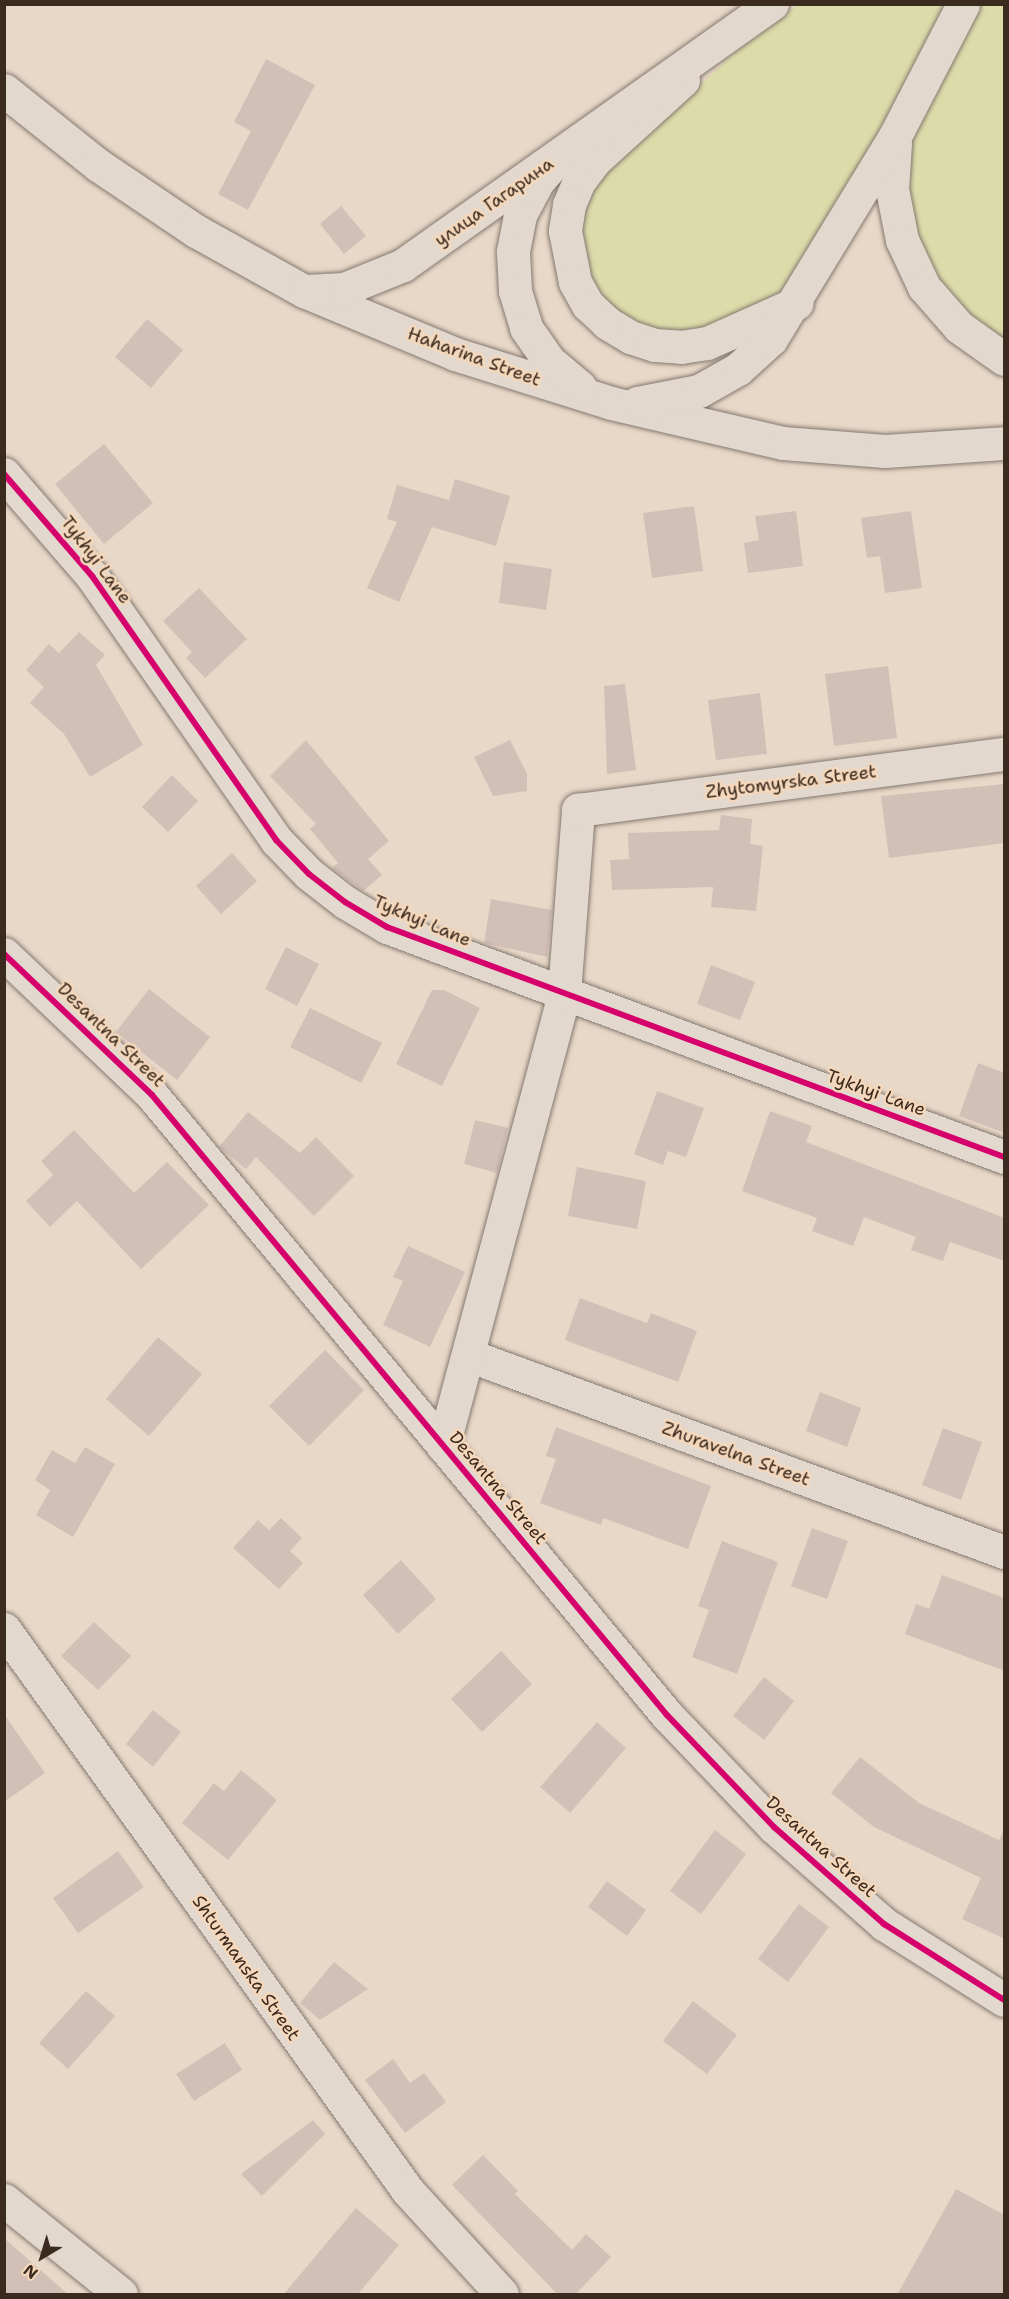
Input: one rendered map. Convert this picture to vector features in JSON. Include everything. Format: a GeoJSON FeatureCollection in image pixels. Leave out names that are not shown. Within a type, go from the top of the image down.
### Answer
{"type":"FeatureCollection","features":[{"type":"Feature","properties":{"kind":"street"},"geometry":{"type":"LineString","coordinates":[[610,404],[655,402],[699,391],[738,369],[771,339],[797,303],[895,136],[963,4]]}},
{"type":"Feature","properties":{"kind":"street"},"geometry":{"type":"LineString","coordinates":[[760,13],[595,160],[579,181],[569,205],[565,231],[567,257],[588,305],[630,337],[655,345],[681,347],[707,343],[797,303]]}},
{"type":"Feature","properties":{"kind":"street"},"geometry":{"type":"LineString","coordinates":[[564,152],[760,13]]}},
{"type":"Feature","properties":{"kind":"street","name":"Haharina Street"},"geometry":{"type":"LineString","coordinates":[[4,90],[98,165],[196,231],[304,291],[455,354],[610,404],[783,442],[885,451],[1005,443]]}},
{"type":"Feature","properties":{"kind":"street"},"geometry":{"type":"LineString","coordinates":[[895,136],[892,189],[902,240],[924,287],[959,327],[1005,359]]}},
{"type":"Feature","properties":{"kind":"street","name":"улица Гагарина"},"geometry":{"type":"LineString","coordinates":[[304,291],[344,288],[403,265],[564,152]]}},
{"type":"Feature","properties":{"kind":"street","name":"улица Гагарина"},"geometry":{"type":"LineString","coordinates":[[564,152],[538,181],[520,215],[513,252],[514,291],[526,328],[548,360],[576,385],[610,404]]}},
{"type":"Feature","properties":{"kind":"street","name":"Tykhyi Lane"},"geometry":{"type":"LineString","coordinates":[[4,474],[92,576],[276,840],[309,874],[345,902],[387,927],[1005,1157]]}},
{"type":"Feature","properties":{"kind":"street","name":"Zhytomyrska Street"},"geometry":{"type":"LineString","coordinates":[[564,993],[578,810],[1005,754]]}},
{"type":"Feature","properties":{"kind":"street","name":"Desantna Street"},"geometry":{"type":"LineString","coordinates":[[4,954],[152,1095],[667,1715],[774,1827],[884,1924],[1005,2000]]}},
{"type":"Feature","properties":{"kind":"street"},"geometry":{"type":"LineString","coordinates":[[444,1446],[564,993]]}},
{"type":"Feature","properties":{"kind":"street","name":"Zhuravelna Street"},"geometry":{"type":"LineString","coordinates":[[468,1355],[1005,1552]]}},
{"type":"Feature","properties":{"kind":"street","name":"Shturmanska Street"},"geometry":{"type":"LineString","coordinates":[[4,1629],[408,2191],[502,2295]]}},
{"type":"Feature","properties":{"kind":"street"},"geometry":{"type":"LineString","coordinates":[[4,2200],[121,2295]]}},
{"type":"Feature","properties":{"kind":"green space"},"geometry":{"type":"Polygon","coordinates":[[[798,5],[948,5],[883,127],[786,291],[703,328],[657,331],[636,324],[616,312],[589,276],[580,232],[592,189],[606,170],[758,32],[798,5]]]}},
{"type":"Feature","properties":{"kind":"green space"},"geometry":{"type":"Polygon","coordinates":[[[981,5],[1004,5],[1004,339],[970,316],[938,278],[916,234],[907,186],[911,137],[981,5]]]}},
{"type":"Feature","properties":{"kind":"building"},"geometry":{"type":"Polygon","coordinates":[[[266,59],[315,85],[248,210],[218,194],[251,131],[234,122],[266,59]]]}},
{"type":"Feature","properties":{"kind":"building"},"geometry":{"type":"Polygon","coordinates":[[[341,206],[366,236],[344,254],[320,224],[341,206]]]}},
{"type":"Feature","properties":{"kind":"building"},"geometry":{"type":"Polygon","coordinates":[[[147,319],[183,350],[151,388],[115,357],[147,319]]]}},
{"type":"Feature","properties":{"kind":"building"},"geometry":{"type":"Polygon","coordinates":[[[104,444],[153,503],[104,544],[55,484],[104,444]]]}},
{"type":"Feature","properties":{"kind":"building"},"geometry":{"type":"Polygon","coordinates":[[[455,479],[510,496],[496,546],[432,527],[399,602],[367,588],[397,522],[387,519],[397,485],[449,500],[455,479]]]}},
{"type":"Feature","properties":{"kind":"building"},"geometry":{"type":"Polygon","coordinates":[[[694,506],[703,571],[652,578],[643,513],[694,506]]]}},
{"type":"Feature","properties":{"kind":"building"},"geometry":{"type":"Polygon","coordinates":[[[796,511],[803,566],[748,573],[744,543],[759,540],[755,516],[796,511]]]}},
{"type":"Feature","properties":{"kind":"building"},"geometry":{"type":"Polygon","coordinates":[[[911,511],[922,588],[885,593],[880,556],[867,558],[861,518],[911,511]]]}},
{"type":"Feature","properties":{"kind":"building"},"geometry":{"type":"Polygon","coordinates":[[[504,562],[552,569],[546,610],[499,603],[504,562]]]}},
{"type":"Feature","properties":{"kind":"building"},"geometry":{"type":"Polygon","coordinates":[[[199,588],[247,639],[205,678],[186,658],[192,652],[163,621],[199,588]]]}},
{"type":"Feature","properties":{"kind":"building"},"geometry":{"type":"Polygon","coordinates":[[[79,632],[105,655],[96,665],[143,745],[90,777],[64,734],[30,703],[44,687],[26,670],[49,644],[59,653],[79,632]]]}},
{"type":"Feature","properties":{"kind":"building"},"geometry":{"type":"Polygon","coordinates":[[[888,666],[897,738],[834,746],[825,674],[888,666]]]}},
{"type":"Feature","properties":{"kind":"building"},"geometry":{"type":"Polygon","coordinates":[[[625,684],[636,770],[607,774],[604,686],[625,684]]]}},
{"type":"Feature","properties":{"kind":"building"},"geometry":{"type":"Polygon","coordinates":[[[760,693],[767,754],[716,760],[708,700],[760,693]]]}},
{"type":"Feature","properties":{"kind":"building"},"geometry":{"type":"Polygon","coordinates":[[[306,740],[389,841],[368,859],[382,875],[363,891],[332,868],[338,863],[310,829],[316,824],[270,776],[306,740]]]}},
{"type":"Feature","properties":{"kind":"building"},"geometry":{"type":"Polygon","coordinates":[[[510,740],[527,774],[527,791],[493,796],[474,757],[510,740]]]}},
{"type":"Feature","properties":{"kind":"building"},"geometry":{"type":"Polygon","coordinates":[[[172,775],[198,801],[168,832],[142,807],[172,775]]]}},
{"type":"Feature","properties":{"kind":"building"},"geometry":{"type":"Polygon","coordinates":[[[1005,784],[1005,843],[889,858],[881,796],[1005,784]]]}},
{"type":"Feature","properties":{"kind":"building"},"geometry":{"type":"Polygon","coordinates":[[[721,815],[752,819],[750,844],[763,846],[756,911],[711,907],[713,887],[612,890],[610,860],[629,859],[628,833],[719,830],[721,815]]]}},
{"type":"Feature","properties":{"kind":"building"},"geometry":{"type":"Polygon","coordinates":[[[232,853],[257,881],[221,914],[196,886],[232,853]]]}},
{"type":"Feature","properties":{"kind":"building"},"geometry":{"type":"Polygon","coordinates":[[[491,899],[552,910],[547,957],[484,943],[491,899]]]}},
{"type":"Feature","properties":{"kind":"building"},"geometry":{"type":"Polygon","coordinates":[[[286,947],[319,964],[297,1006],[265,989],[286,947]]]}},
{"type":"Feature","properties":{"kind":"building"},"geometry":{"type":"Polygon","coordinates":[[[711,965],[755,982],[740,1020],[697,1004],[711,965]]]}},
{"type":"Feature","properties":{"kind":"building"},"geometry":{"type":"Polygon","coordinates":[[[149,989],[210,1037],[177,1080],[116,1032],[149,989]]]}},
{"type":"Feature","properties":{"kind":"building"},"geometry":{"type":"Polygon","coordinates":[[[432,990],[444,990],[480,1008],[442,1086],[396,1064],[432,990]]]}},
{"type":"Feature","properties":{"kind":"building"},"geometry":{"type":"Polygon","coordinates":[[[310,1008],[382,1043],[361,1083],[290,1047],[310,1008]]]}},
{"type":"Feature","properties":{"kind":"building"},"geometry":{"type":"Polygon","coordinates":[[[978,1063],[1005,1073],[1005,1133],[959,1116],[978,1063]]]}},
{"type":"Feature","properties":{"kind":"building"},"geometry":{"type":"Polygon","coordinates":[[[657,1091],[704,1108],[686,1157],[668,1151],[663,1165],[634,1154],[657,1091]]]}},
{"type":"Feature","properties":{"kind":"building"},"geometry":{"type":"Polygon","coordinates":[[[770,1111],[812,1126],[806,1142],[1005,1218],[1005,1261],[950,1242],[943,1261],[911,1250],[916,1237],[864,1217],[853,1246],[812,1231],[817,1218],[742,1191],[770,1111]]]}},
{"type":"Feature","properties":{"kind":"building"},"geometry":{"type":"Polygon","coordinates":[[[248,1112],[300,1153],[316,1137],[354,1176],[314,1216],[256,1157],[246,1169],[219,1147],[248,1112]]]}},
{"type":"Feature","properties":{"kind":"building"},"geometry":{"type":"Polygon","coordinates":[[[475,1120],[508,1128],[497,1173],[464,1164],[475,1120]]]}},
{"type":"Feature","properties":{"kind":"building"},"geometry":{"type":"Polygon","coordinates":[[[74,1130],[134,1193],[167,1162],[209,1205],[141,1269],[77,1201],[50,1227],[26,1201],[53,1175],[41,1161],[74,1130]]]}},
{"type":"Feature","properties":{"kind":"building"},"geometry":{"type":"Polygon","coordinates":[[[577,1167],[646,1181],[637,1229],[568,1216],[577,1167]]]}},
{"type":"Feature","properties":{"kind":"building"},"geometry":{"type":"Polygon","coordinates":[[[408,1246],[465,1272],[430,1347],[383,1325],[403,1281],[393,1277],[408,1246]]]}},
{"type":"Feature","properties":{"kind":"building"},"geometry":{"type":"Polygon","coordinates":[[[580,1298],[647,1323],[651,1313],[697,1331],[678,1382],[565,1340],[580,1298]]]}},
{"type":"Feature","properties":{"kind":"building"},"geometry":{"type":"Polygon","coordinates":[[[158,1337],[202,1374],[149,1436],[106,1399],[158,1337]]]}},
{"type":"Feature","properties":{"kind":"building"},"geometry":{"type":"Polygon","coordinates":[[[325,1350],[364,1390],[309,1446],[269,1406],[325,1350]]]}},
{"type":"Feature","properties":{"kind":"building"},"geometry":{"type":"Polygon","coordinates":[[[820,1392],[861,1408],[847,1447],[806,1431],[820,1392]]]}},
{"type":"Feature","properties":{"kind":"building"},"geometry":{"type":"Polygon","coordinates":[[[556,1427],[711,1486],[688,1549],[603,1518],[601,1525],[540,1503],[556,1459],[546,1456],[556,1427]]]}},
{"type":"Feature","properties":{"kind":"building"},"geometry":{"type":"Polygon","coordinates":[[[943,1428],[982,1442],[961,1500],[922,1485],[943,1428]]]}},
{"type":"Feature","properties":{"kind":"building"},"geometry":{"type":"Polygon","coordinates":[[[85,1447],[115,1464],[73,1537],[36,1515],[50,1490],[35,1480],[52,1450],[75,1463],[85,1447]]]}},
{"type":"Feature","properties":{"kind":"building"},"geometry":{"type":"Polygon","coordinates":[[[281,1518],[302,1538],[290,1551],[303,1563],[279,1589],[233,1548],[258,1520],[269,1530],[281,1518]]]}},
{"type":"Feature","properties":{"kind":"building"},"geometry":{"type":"Polygon","coordinates":[[[812,1528],[848,1541],[827,1599],[791,1586],[812,1528]]]}},
{"type":"Feature","properties":{"kind":"building"},"geometry":{"type":"Polygon","coordinates":[[[722,1541],[778,1562],[737,1674],[692,1657],[709,1610],[698,1606],[722,1541]]]}},
{"type":"Feature","properties":{"kind":"building"},"geometry":{"type":"Polygon","coordinates":[[[401,1560],[436,1599],[398,1634],[363,1595],[401,1560]]]}},
{"type":"Feature","properties":{"kind":"building"},"geometry":{"type":"Polygon","coordinates":[[[942,1575],[1005,1598],[1005,1671],[905,1634],[916,1604],[929,1609],[942,1575]]]}},
{"type":"Feature","properties":{"kind":"building"},"geometry":{"type":"Polygon","coordinates":[[[94,1622],[131,1656],[98,1690],[61,1656],[94,1622]]]}},
{"type":"Feature","properties":{"kind":"building"},"geometry":{"type":"Polygon","coordinates":[[[501,1651],[532,1684],[482,1732],[451,1699],[501,1651]]]}},
{"type":"Feature","properties":{"kind":"building"},"geometry":{"type":"Polygon","coordinates":[[[764,1677],[794,1701],[764,1740],[733,1716],[764,1677]]]}},
{"type":"Feature","properties":{"kind":"building"},"geometry":{"type":"Polygon","coordinates":[[[153,1710],[181,1732],[153,1767],[126,1744],[153,1710]]]}},
{"type":"Feature","properties":{"kind":"building"},"geometry":{"type":"Polygon","coordinates":[[[4,1714],[45,1773],[4,1802],[4,1714]]]}},
{"type":"Feature","properties":{"kind":"building"},"geometry":{"type":"Polygon","coordinates":[[[597,1722],[626,1748],[570,1813],[540,1787],[597,1722]]]}},
{"type":"Feature","properties":{"kind":"building"},"geometry":{"type":"Polygon","coordinates":[[[860,1757],[919,1803],[999,1840],[1005,1828],[1005,1939],[962,1919],[981,1878],[874,1827],[831,1793],[860,1757]]]}},
{"type":"Feature","properties":{"kind":"building"},"geometry":{"type":"Polygon","coordinates":[[[241,1770],[277,1800],[228,1860],[182,1823],[214,1783],[224,1791],[241,1770]]]}},
{"type":"Feature","properties":{"kind":"building"},"geometry":{"type":"Polygon","coordinates":[[[715,1830],[746,1854],[701,1914],[670,1891],[715,1830]]]}},
{"type":"Feature","properties":{"kind":"building"},"geometry":{"type":"Polygon","coordinates":[[[118,1851],[144,1887],[78,1933],[53,1898],[118,1851]]]}},
{"type":"Feature","properties":{"kind":"building"},"geometry":{"type":"Polygon","coordinates":[[[607,1881],[646,1910],[627,1936],[588,1907],[607,1881]]]}},
{"type":"Feature","properties":{"kind":"building"},"geometry":{"type":"Polygon","coordinates":[[[799,1904],[829,1927],[788,1982],[758,1959],[799,1904]]]}},
{"type":"Feature","properties":{"kind":"building"},"geometry":{"type":"Polygon","coordinates":[[[334,1962],[368,1989],[320,2020],[300,2003],[334,1962]]]}},
{"type":"Feature","properties":{"kind":"building"},"geometry":{"type":"Polygon","coordinates":[[[86,1991],[115,2016],[68,2069],[39,2043],[86,1991]]]}},
{"type":"Feature","properties":{"kind":"building"},"geometry":{"type":"Polygon","coordinates":[[[693,2001],[737,2035],[707,2074],[663,2041],[693,2001]]]}},
{"type":"Feature","properties":{"kind":"building"},"geometry":{"type":"Polygon","coordinates":[[[225,2043],[242,2070],[194,2101],[176,2074],[225,2043]]]}},
{"type":"Feature","properties":{"kind":"building"},"geometry":{"type":"Polygon","coordinates":[[[393,2059],[410,2083],[424,2073],[446,2102],[405,2133],[365,2080],[393,2059]]]}},
{"type":"Feature","properties":{"kind":"building"},"geometry":{"type":"Polygon","coordinates":[[[313,2120],[325,2134],[262,2196],[241,2174],[313,2120]]]}},
{"type":"Feature","properties":{"kind":"building"},"geometry":{"type":"Polygon","coordinates":[[[483,2155],[518,2191],[515,2194],[572,2250],[586,2234],[611,2257],[575,2295],[558,2295],[452,2185],[483,2155]]]}},
{"type":"Feature","properties":{"kind":"building"},"geometry":{"type":"Polygon","coordinates":[[[956,2189],[1005,2215],[1005,2295],[897,2295],[956,2189]]]}},
{"type":"Feature","properties":{"kind":"building"},"geometry":{"type":"Polygon","coordinates":[[[356,2208],[399,2245],[357,2295],[283,2295],[356,2208]]]}},
{"type":"Feature","properties":{"kind":"building"},"geometry":{"type":"Polygon","coordinates":[[[4,2238],[69,2295],[4,2295],[4,2238]]]}},
{"type":"Feature","properties":{"kind":"cycle path"},"geometry":{"type":"LineString","coordinates":[[4,474],[92,576],[276,840],[309,874],[345,902],[387,927],[1004,1157]]}},
{"type":"Feature","properties":{"kind":"cycle path"},"geometry":{"type":"LineString","coordinates":[[4,954],[152,1095],[667,1715],[774,1827],[884,1924],[1004,2000]]}}]}
